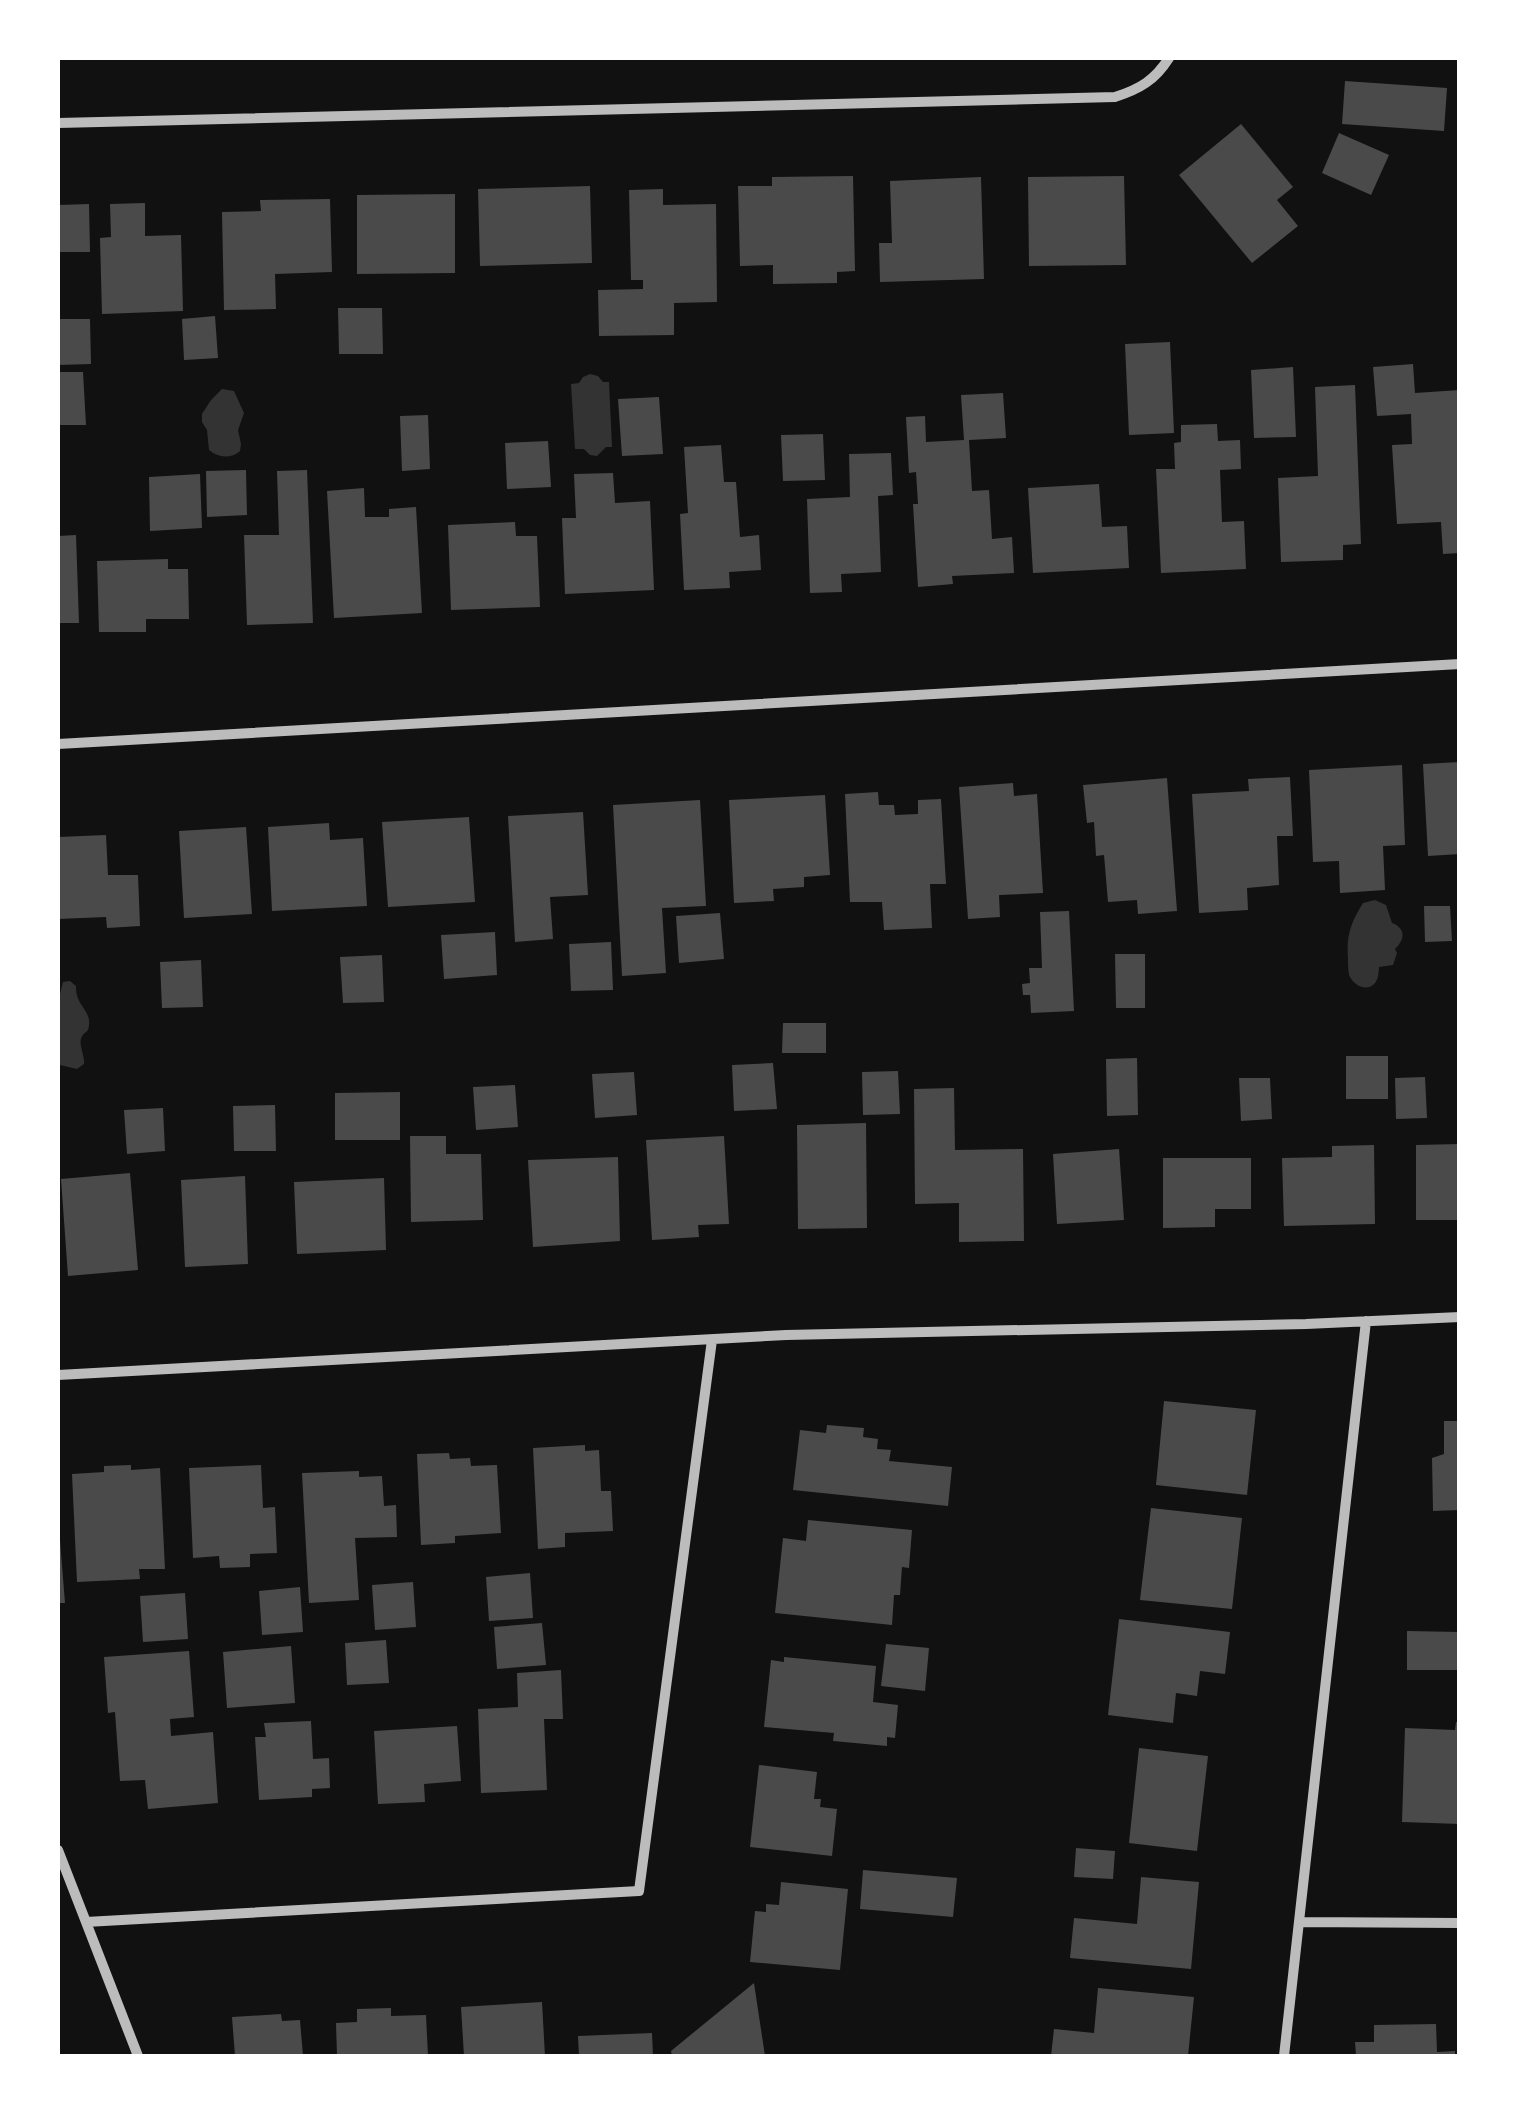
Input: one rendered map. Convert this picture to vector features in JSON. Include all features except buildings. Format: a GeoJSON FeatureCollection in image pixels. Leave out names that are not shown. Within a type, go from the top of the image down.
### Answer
{"type":"FeatureCollection","features":[{"type":"Feature","properties":{"kind":"street"},"geometry":{"type":"LineString","coordinates":[[58,122],[1115,97],[1138,90],[1158,76],[1169,58]]}},
{"type":"Feature","properties":{"kind":"street"},"geometry":{"type":"LineString","coordinates":[[58,744],[1460,664]]}},
{"type":"Feature","properties":{"kind":"street"},"geometry":{"type":"LineString","coordinates":[[58,1374],[786,1335],[1460,1317]]}},
{"type":"Feature","properties":{"kind":"street"},"geometry":{"type":"LineString","coordinates":[[1284,2056],[1366,1321]]}},
{"type":"Feature","properties":{"kind":"street"},"geometry":{"type":"LineString","coordinates":[[86,1922],[639,1892],[712,1340]]}},
{"type":"Feature","properties":{"kind":"street"},"geometry":{"type":"LineString","coordinates":[[58,1850],[138,2056]]}},
{"type":"Feature","properties":{"kind":"street"},"geometry":{"type":"LineString","coordinates":[[1299,1922],[1460,1924]]}},
{"type":"Feature","properties":{"kind":"shaded area"},"geometry":{"type":"Polygon","coordinates":[[[590,374],[609,382],[612,447],[606,447],[597,456],[575,449],[571,384],[590,374]]]}},
{"type":"Feature","properties":{"kind":"shaded area"},"geometry":{"type":"Polygon","coordinates":[[[222,389],[234,391],[244,413],[238,430],[240,451],[229,456],[209,450],[202,422],[202,414],[222,389]]]}},
{"type":"Feature","properties":{"kind":"shaded area"},"geometry":{"type":"Polygon","coordinates":[[[1375,900],[1386,905],[1392,923],[1402,931],[1402,938],[1395,949],[1393,965],[1379,967],[1376,982],[1364,988],[1349,975],[1348,943],[1352,923],[1363,903],[1375,900]]]}},
{"type":"Feature","properties":{"kind":"shaded area"},"geometry":{"type":"Polygon","coordinates":[[[70,981],[76,986],[89,1020],[81,1042],[84,1064],[77,1069],[58,1061],[58,996],[63,982],[70,981]]]}}]}
